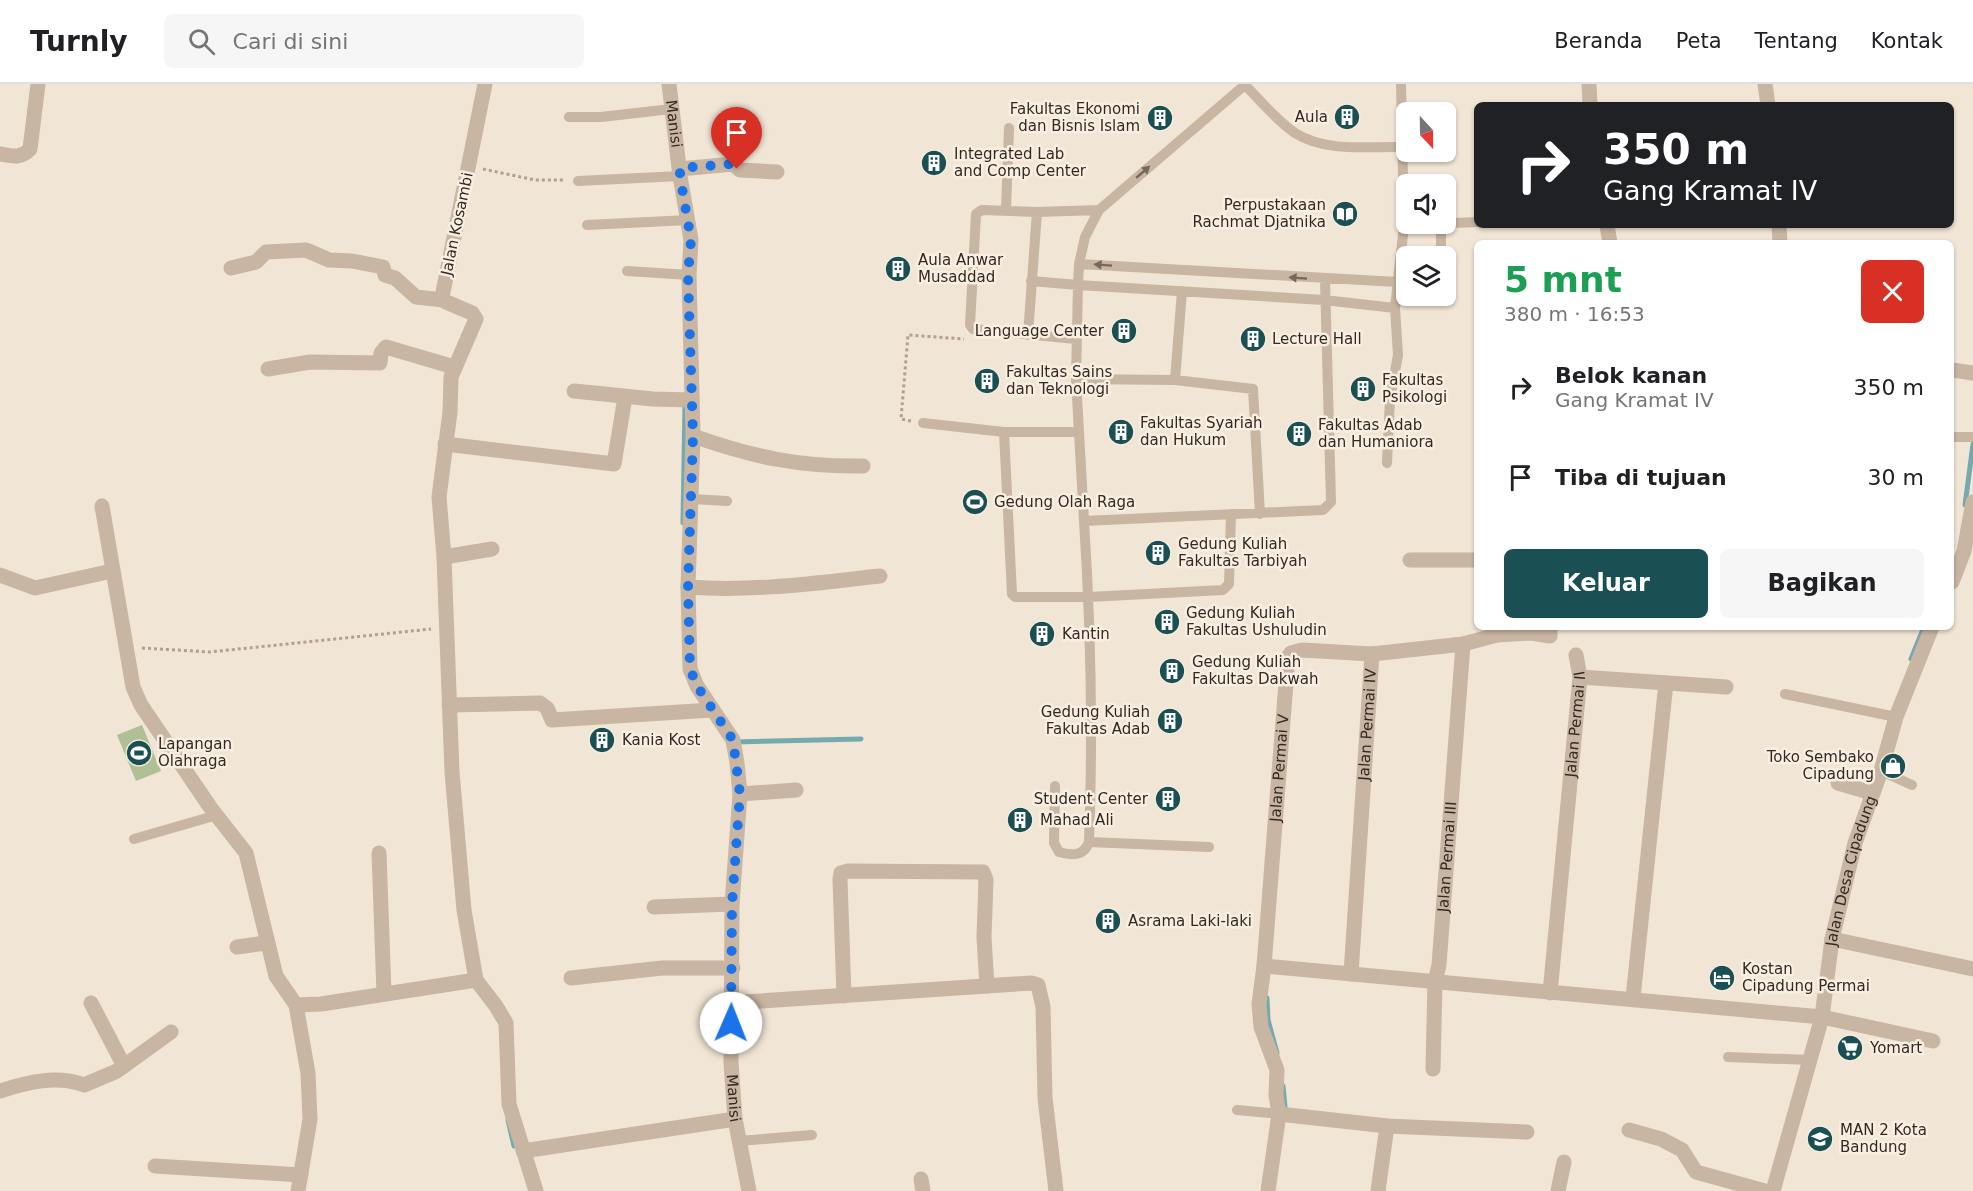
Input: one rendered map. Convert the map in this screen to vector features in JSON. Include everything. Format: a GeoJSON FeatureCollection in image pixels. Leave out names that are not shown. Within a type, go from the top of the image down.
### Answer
{"type":"FeatureCollection","features":[{"type":"Feature","properties":{"kind":"street"},"geometry":{"type":"LineString","coordinates":[[0,154],[17,157],[30,149],[38,84]]}},
{"type":"Feature","properties":{"kind":"street","name":"Jalan Kosambi"},"geometry":{"type":"LineString","coordinates":[[443,300],[447,264],[485,84]]}},
{"type":"Feature","properties":{"kind":"street","name":"Manisi"},"geometry":{"type":"LineString","coordinates":[[669,84],[680,172],[689,220],[691,255],[688,275],[693,436],[688,587],[690,669],[697,686],[733,740],[740,794],[732,904],[733,968],[730,1003],[735,1119],[749,1191]]}},
{"type":"Feature","properties":{"kind":"street"},"geometry":{"type":"LineString","coordinates":[[1589,84],[1590,102]]}},
{"type":"Feature","properties":{"kind":"street"},"geometry":{"type":"LineString","coordinates":[[1765,84],[1768,102]]}},
{"type":"Feature","properties":{"kind":"street"},"geometry":{"type":"LineString","coordinates":[[680,172],[733,164],[740,170],[777,172]]}},
{"type":"Feature","properties":{"kind":"street"},"geometry":{"type":"LineString","coordinates":[[231,268],[256,262],[263,253],[270,250],[293,252],[306,250],[329,260],[352,261],[383,267],[385,275],[395,278],[417,297],[443,300],[475,315],[467,344],[454,367],[439,497],[444,557],[449,705],[464,910],[476,980],[506,1023],[506,1089],[536,1191]]}},
{"type":"Feature","properties":{"kind":"street"},"geometry":{"type":"LineString","coordinates":[[268,369],[310,362],[380,363],[383,349],[386,347],[454,367]]}},
{"type":"Feature","properties":{"kind":"street"},"geometry":{"type":"LineString","coordinates":[[1954,370],[1973,372]]}},
{"type":"Feature","properties":{"kind":"street"},"geometry":{"type":"LineString","coordinates":[[574,391],[625,397],[692,400]]}},
{"type":"Feature","properties":{"kind":"street"},"geometry":{"type":"LineString","coordinates":[[445,444],[614,464],[625,397]]}},
{"type":"Feature","properties":{"kind":"street"},"geometry":{"type":"LineString","coordinates":[[693,436],[794,464],[818,467],[863,466]]}},
{"type":"Feature","properties":{"kind":"street"},"geometry":{"type":"LineString","coordinates":[[1954,573],[1973,502]]}},
{"type":"Feature","properties":{"kind":"street"},"geometry":{"type":"LineString","coordinates":[[102,506],[134,687],[141,705],[246,853],[266,943],[276,976],[296,1005],[308,1073],[310,1119],[298,1191]]}},
{"type":"Feature","properties":{"kind":"street"},"geometry":{"type":"LineString","coordinates":[[444,557],[492,549]]}},
{"type":"Feature","properties":{"kind":"street"},"geometry":{"type":"LineString","coordinates":[[1410,560],[1474,560]]}},
{"type":"Feature","properties":{"kind":"street"},"geometry":{"type":"LineString","coordinates":[[0,575],[35,588],[112,571]]}},
{"type":"Feature","properties":{"kind":"street"},"geometry":{"type":"LineString","coordinates":[[688,587],[722,590],[879,576]]}},
{"type":"Feature","properties":{"kind":"street","name":"Jalan Desa Cipadung"},"geometry":{"type":"LineString","coordinates":[[1773,1191],[1822,1017],[1832,939],[1855,843],[1881,771],[1896,717],[1931,630]]}},
{"type":"Feature","properties":{"kind":"street","name":"Jalan Permai IV"},"geometry":{"type":"LineString","coordinates":[[1351,974],[1372,654],[1462,644],[1497,634],[1550,632]]}},
{"type":"Feature","properties":{"kind":"street","name":"Jalan Permai III"},"geometry":{"type":"LineString","coordinates":[[1433,1069],[1435,982],[1439,965],[1462,644]]}},
{"type":"Feature","properties":{"kind":"street","name":"Jalan Permai V"},"geometry":{"type":"LineString","coordinates":[[1264,966],[1288,657],[1292,652],[1302,650],[1372,654]]}},
{"type":"Feature","properties":{"kind":"street"},"geometry":{"type":"LineString","coordinates":[[1576,655],[1580,677]]}},
{"type":"Feature","properties":{"kind":"street","name":"Jalan Permai II"},"geometry":{"type":"LineString","coordinates":[[1550,993],[1580,677],[1726,687]]}},
{"type":"Feature","properties":{"kind":"street"},"geometry":{"type":"LineString","coordinates":[[1633,998],[1666,683]]}},
{"type":"Feature","properties":{"kind":"street"},"geometry":{"type":"LineString","coordinates":[[449,705],[540,703],[547,708],[552,720],[712,710]]}},
{"type":"Feature","properties":{"kind":"street"},"geometry":{"type":"LineString","coordinates":[[1838,783],[1872,793]]}},
{"type":"Feature","properties":{"kind":"street"},"geometry":{"type":"LineString","coordinates":[[740,794],[796,790]]}},
{"type":"Feature","properties":{"kind":"street"},"geometry":{"type":"LineString","coordinates":[[379,853],[384,994]]}},
{"type":"Feature","properties":{"kind":"street"},"geometry":{"type":"LineString","coordinates":[[843,996],[840,879],[841,873],[848,871],[983,872],[986,880],[984,936],[987,986]]}},
{"type":"Feature","properties":{"kind":"street"},"geometry":{"type":"LineString","coordinates":[[654,907],[732,904]]}},
{"type":"Feature","properties":{"kind":"street"},"geometry":{"type":"LineString","coordinates":[[1832,939],[1973,969]]}},
{"type":"Feature","properties":{"kind":"street"},"geometry":{"type":"LineString","coordinates":[[237,946],[266,943]]}},
{"type":"Feature","properties":{"kind":"street"},"geometry":{"type":"LineString","coordinates":[[1268,1191],[1279,1114],[1276,1095],[1277,1070],[1261,1027],[1259,1004],[1264,966],[1822,1017],[1933,1041]]}},
{"type":"Feature","properties":{"kind":"street"},"geometry":{"type":"LineString","coordinates":[[571,978],[662,968],[733,968]]}},
{"type":"Feature","properties":{"kind":"street"},"geometry":{"type":"LineString","coordinates":[[296,1005],[321,1004],[476,980]]}},
{"type":"Feature","properties":{"kind":"street"},"geometry":{"type":"LineString","coordinates":[[730,1003],[1031,983],[1038,986],[1041,992],[1045,1098],[1056,1191]]}},
{"type":"Feature","properties":{"kind":"street"},"geometry":{"type":"LineString","coordinates":[[91,1003],[124,1066]]}},
{"type":"Feature","properties":{"kind":"street"},"geometry":{"type":"LineString","coordinates":[[0,1091],[34,1081],[71,1079],[84,1085],[124,1066],[171,1032]]}},
{"type":"Feature","properties":{"kind":"street"},"geometry":{"type":"LineString","coordinates":[[1279,1114],[1387,1126],[1527,1132]]}},
{"type":"Feature","properties":{"kind":"street"},"geometry":{"type":"LineString","coordinates":[[523,1151],[735,1119]]}},
{"type":"Feature","properties":{"kind":"street"},"geometry":{"type":"LineString","coordinates":[[1378,1191],[1387,1126]]}},
{"type":"Feature","properties":{"kind":"street"},"geometry":{"type":"LineString","coordinates":[[1629,1130],[1661,1139],[1682,1150],[1696,1172],[1765,1191]]}},
{"type":"Feature","properties":{"kind":"street"},"geometry":{"type":"LineString","coordinates":[[1558,1191],[1563,1162]]}},
{"type":"Feature","properties":{"kind":"street"},"geometry":{"type":"LineString","coordinates":[[155,1166],[302,1175]]}},
{"type":"Feature","properties":{"kind":"lane"},"geometry":{"type":"LineString","coordinates":[[1055,786],[1054,843],[1059,852],[1079,854],[1087,849],[1089,842],[1093,756],[1089,597],[1076,379],[1076,339],[1079,264],[1085,237],[1099,210],[1245,84],[1295,133],[1314,141],[1338,146],[1396,147]]}},
{"type":"Feature","properties":{"kind":"lane"},"geometry":{"type":"LineString","coordinates":[[1401,84],[1402,102]]}},
{"type":"Feature","properties":{"kind":"lane"},"geometry":{"type":"LineString","coordinates":[[569,117],[601,117],[671,109]]}},
{"type":"Feature","properties":{"kind":"lane"},"geometry":{"type":"LineString","coordinates":[[1006,209],[1009,128]]}},
{"type":"Feature","properties":{"kind":"lane"},"geometry":{"type":"LineString","coordinates":[[578,181],[680,172]]}},
{"type":"Feature","properties":{"kind":"lane"},"geometry":{"type":"LineString","coordinates":[[1076,339],[973,329],[969,322],[976,214],[982,210],[1006,209],[1037,212],[1099,210]]}},
{"type":"Feature","properties":{"kind":"lane"},"geometry":{"type":"LineString","coordinates":[[1028,335],[1037,212]]}},
{"type":"Feature","properties":{"kind":"lane"},"geometry":{"type":"LineString","coordinates":[[587,225],[689,220]]}},
{"type":"Feature","properties":{"kind":"lane"},"geometry":{"type":"LineString","coordinates":[[1456,224],[1474,222]]}},
{"type":"Feature","properties":{"kind":"lane"},"geometry":{"type":"LineString","coordinates":[[1079,264],[1396,282]]}},
{"type":"Feature","properties":{"kind":"lane"},"geometry":{"type":"LineString","coordinates":[[627,271],[688,275]]}},
{"type":"Feature","properties":{"kind":"lane"},"geometry":{"type":"LineString","coordinates":[[1084,521],[1323,510],[1331,502],[1325,279]]}},
{"type":"Feature","properties":{"kind":"lane"},"geometry":{"type":"LineString","coordinates":[[1031,281],[1324,300],[1395,308]]}},
{"type":"Feature","properties":{"kind":"lane"},"geometry":{"type":"LineString","coordinates":[[1175,380],[1182,291]]}},
{"type":"Feature","properties":{"kind":"lane"},"geometry":{"type":"LineString","coordinates":[[1387,463],[1390,399],[1398,356],[1396,299]]}},
{"type":"Feature","properties":{"kind":"lane"},"geometry":{"type":"LineString","coordinates":[[1076,379],[1175,380],[1253,388],[1260,514]]}},
{"type":"Feature","properties":{"kind":"lane"},"geometry":{"type":"LineString","coordinates":[[923,423],[1004,432],[1079,432]]}},
{"type":"Feature","properties":{"kind":"lane"},"geometry":{"type":"LineString","coordinates":[[1004,432],[1012,594],[1019,598],[1089,597],[1225,589],[1229,584],[1231,514]]}},
{"type":"Feature","properties":{"kind":"lane"},"geometry":{"type":"LineString","coordinates":[[1954,437],[1973,437]]}},
{"type":"Feature","properties":{"kind":"lane"},"geometry":{"type":"LineString","coordinates":[[691,499],[727,501]]}},
{"type":"Feature","properties":{"kind":"lane"},"geometry":{"type":"LineString","coordinates":[[1785,694],[1896,717]]}},
{"type":"Feature","properties":{"kind":"lane"},"geometry":{"type":"LineString","coordinates":[[1881,771],[1912,785]]}},
{"type":"Feature","properties":{"kind":"lane"},"geometry":{"type":"LineString","coordinates":[[134,839],[217,815]]}},
{"type":"Feature","properties":{"kind":"lane"},"geometry":{"type":"LineString","coordinates":[[1089,842],[1209,847]]}},
{"type":"Feature","properties":{"kind":"lane"},"geometry":{"type":"LineString","coordinates":[[1728,1057],[1811,1060]]}},
{"type":"Feature","properties":{"kind":"lane"},"geometry":{"type":"LineString","coordinates":[[1237,1110],[1279,1114]]}},
{"type":"Feature","properties":{"kind":"lane"},"geometry":{"type":"LineString","coordinates":[[739,1141],[812,1135]]}},
{"type":"Feature","properties":{"kind":"path"},"geometry":{"type":"LineString","coordinates":[[469,166],[535,180],[578,181]]}},
{"type":"Feature","properties":{"kind":"path"},"geometry":{"type":"LineString","coordinates":[[923,423],[901,419],[908,335],[964,339],[973,329]]}},
{"type":"Feature","properties":{"kind":"path"},"geometry":{"type":"LineString","coordinates":[[128,648],[210,652],[445,628]]}},
{"type":"Feature","properties":{"kind":"green space","name":"Lapangan Olahraga"},"geometry":{"type":"Polygon","coordinates":[[[142,725],[161,771],[136,781],[117,735],[142,725]]]}},
{"type":"Feature","properties":{"kind":"waterway"},"geometry":{"type":"LineString","coordinates":[[683,523],[685,404]]}},
{"type":"Feature","properties":{"kind":"waterway"},"geometry":{"type":"LineString","coordinates":[[1965,505],[1973,444]]}},
{"type":"Feature","properties":{"kind":"waterway"},"geometry":{"type":"LineString","coordinates":[[1911,659],[1923,630]]}},
{"type":"Feature","properties":{"kind":"waterway"},"geometry":{"type":"LineString","coordinates":[[735,742],[861,739]]}},
{"type":"Feature","properties":{"kind":"waterway"},"geometry":{"type":"LineString","coordinates":[[1267,998],[1268,1020],[1277,1053]]}},
{"type":"Feature","properties":{"kind":"waterway"},"geometry":{"type":"LineString","coordinates":[[1283,1086],[1285,1107]]}},
{"type":"Feature","properties":{"kind":"waterway"},"geometry":{"type":"LineString","coordinates":[[508,1120],[514,1146]]}},
{"type":"Feature","properties":{"kind":"place","name":"Aula"},"geometry":{"type":"Point","coordinates":[1347,117]}},
{"type":"Feature","properties":{"kind":"place","name":"Fakultas Ekonomi dan Bisnis Islam"},"geometry":{"type":"Point","coordinates":[1160,118]}},
{"type":"Feature","properties":{"kind":"place","name":"Integrated Lab and Comp Center"},"geometry":{"type":"Point","coordinates":[934,163]}},
{"type":"Feature","properties":{"kind":"place","name":"Perpustakaan Rachmat Djatnika"},"geometry":{"type":"Point","coordinates":[1345,214]}},
{"type":"Feature","properties":{"kind":"place","name":"Aula Anwar Musaddad"},"geometry":{"type":"Point","coordinates":[898,269]}},
{"type":"Feature","properties":{"kind":"place","name":"Language Center"},"geometry":{"type":"Point","coordinates":[1124,331]}},
{"type":"Feature","properties":{"kind":"place","name":"Lecture Hall"},"geometry":{"type":"Point","coordinates":[1253,339]}},
{"type":"Feature","properties":{"kind":"place","name":"Fakultas Sains dan Teknologi"},"geometry":{"type":"Point","coordinates":[987,381]}},
{"type":"Feature","properties":{"kind":"place","name":"Fakultas Psikologi"},"geometry":{"type":"Point","coordinates":[1363,389]}},
{"type":"Feature","properties":{"kind":"place","name":"Fakultas Syariah dan Hukum"},"geometry":{"type":"Point","coordinates":[1121,432]}},
{"type":"Feature","properties":{"kind":"place","name":"Fakultas Adab dan Humaniora"},"geometry":{"type":"Point","coordinates":[1299,434]}},
{"type":"Feature","properties":{"kind":"place","name":"Gedung Olah Raga"},"geometry":{"type":"Point","coordinates":[975,502]}},
{"type":"Feature","properties":{"kind":"place","name":"Gedung Kuliah Fakultas Tarbiyah"},"geometry":{"type":"Point","coordinates":[1158,553]}},
{"type":"Feature","properties":{"kind":"place","name":"Gedung Kuliah Fakultas Ushuludin"},"geometry":{"type":"Point","coordinates":[1167,622]}},
{"type":"Feature","properties":{"kind":"place","name":"Kantin"},"geometry":{"type":"Point","coordinates":[1042,634]}},
{"type":"Feature","properties":{"kind":"place","name":"Gedung Kuliah Fakultas Dakwah"},"geometry":{"type":"Point","coordinates":[1172,671]}},
{"type":"Feature","properties":{"kind":"place","name":"Gedung Kuliah Fakultas Adab"},"geometry":{"type":"Point","coordinates":[1170,721]}},
{"type":"Feature","properties":{"kind":"place","name":"Kania Kost"},"geometry":{"type":"Point","coordinates":[602,740]}},
{"type":"Feature","properties":{"kind":"place","name":"Lapangan Olahraga"},"geometry":{"type":"Point","coordinates":[139,753]}},
{"type":"Feature","properties":{"kind":"place","name":"Toko Sembako Cipadung"},"geometry":{"type":"Point","coordinates":[1893,766]}},
{"type":"Feature","properties":{"kind":"place","name":"Student Center"},"geometry":{"type":"Point","coordinates":[1168,799]}},
{"type":"Feature","properties":{"kind":"place","name":"Mahad Ali"},"geometry":{"type":"Point","coordinates":[1020,820]}},
{"type":"Feature","properties":{"kind":"place","name":"Asrama Laki-laki"},"geometry":{"type":"Point","coordinates":[1108,921]}},
{"type":"Feature","properties":{"kind":"place","name":"Kostan Cipadung Permai"},"geometry":{"type":"Point","coordinates":[1722,978]}},
{"type":"Feature","properties":{"kind":"place","name":"Yomart"},"geometry":{"type":"Point","coordinates":[1850,1048]}},
{"type":"Feature","properties":{"kind":"place","name":"MAN 2 Kota Bandung"},"geometry":{"type":"Point","coordinates":[1820,1139]}},
{"type":"Feature","properties":{"kind":"route"},"geometry":{"type":"LineString","coordinates":[[731,1023],[732,904],[740,794],[733,740],[697,686],[690,669],[688,587],[693,436],[688,275],[691,240],[680,168],[733,164],[737,169]]}}]}
